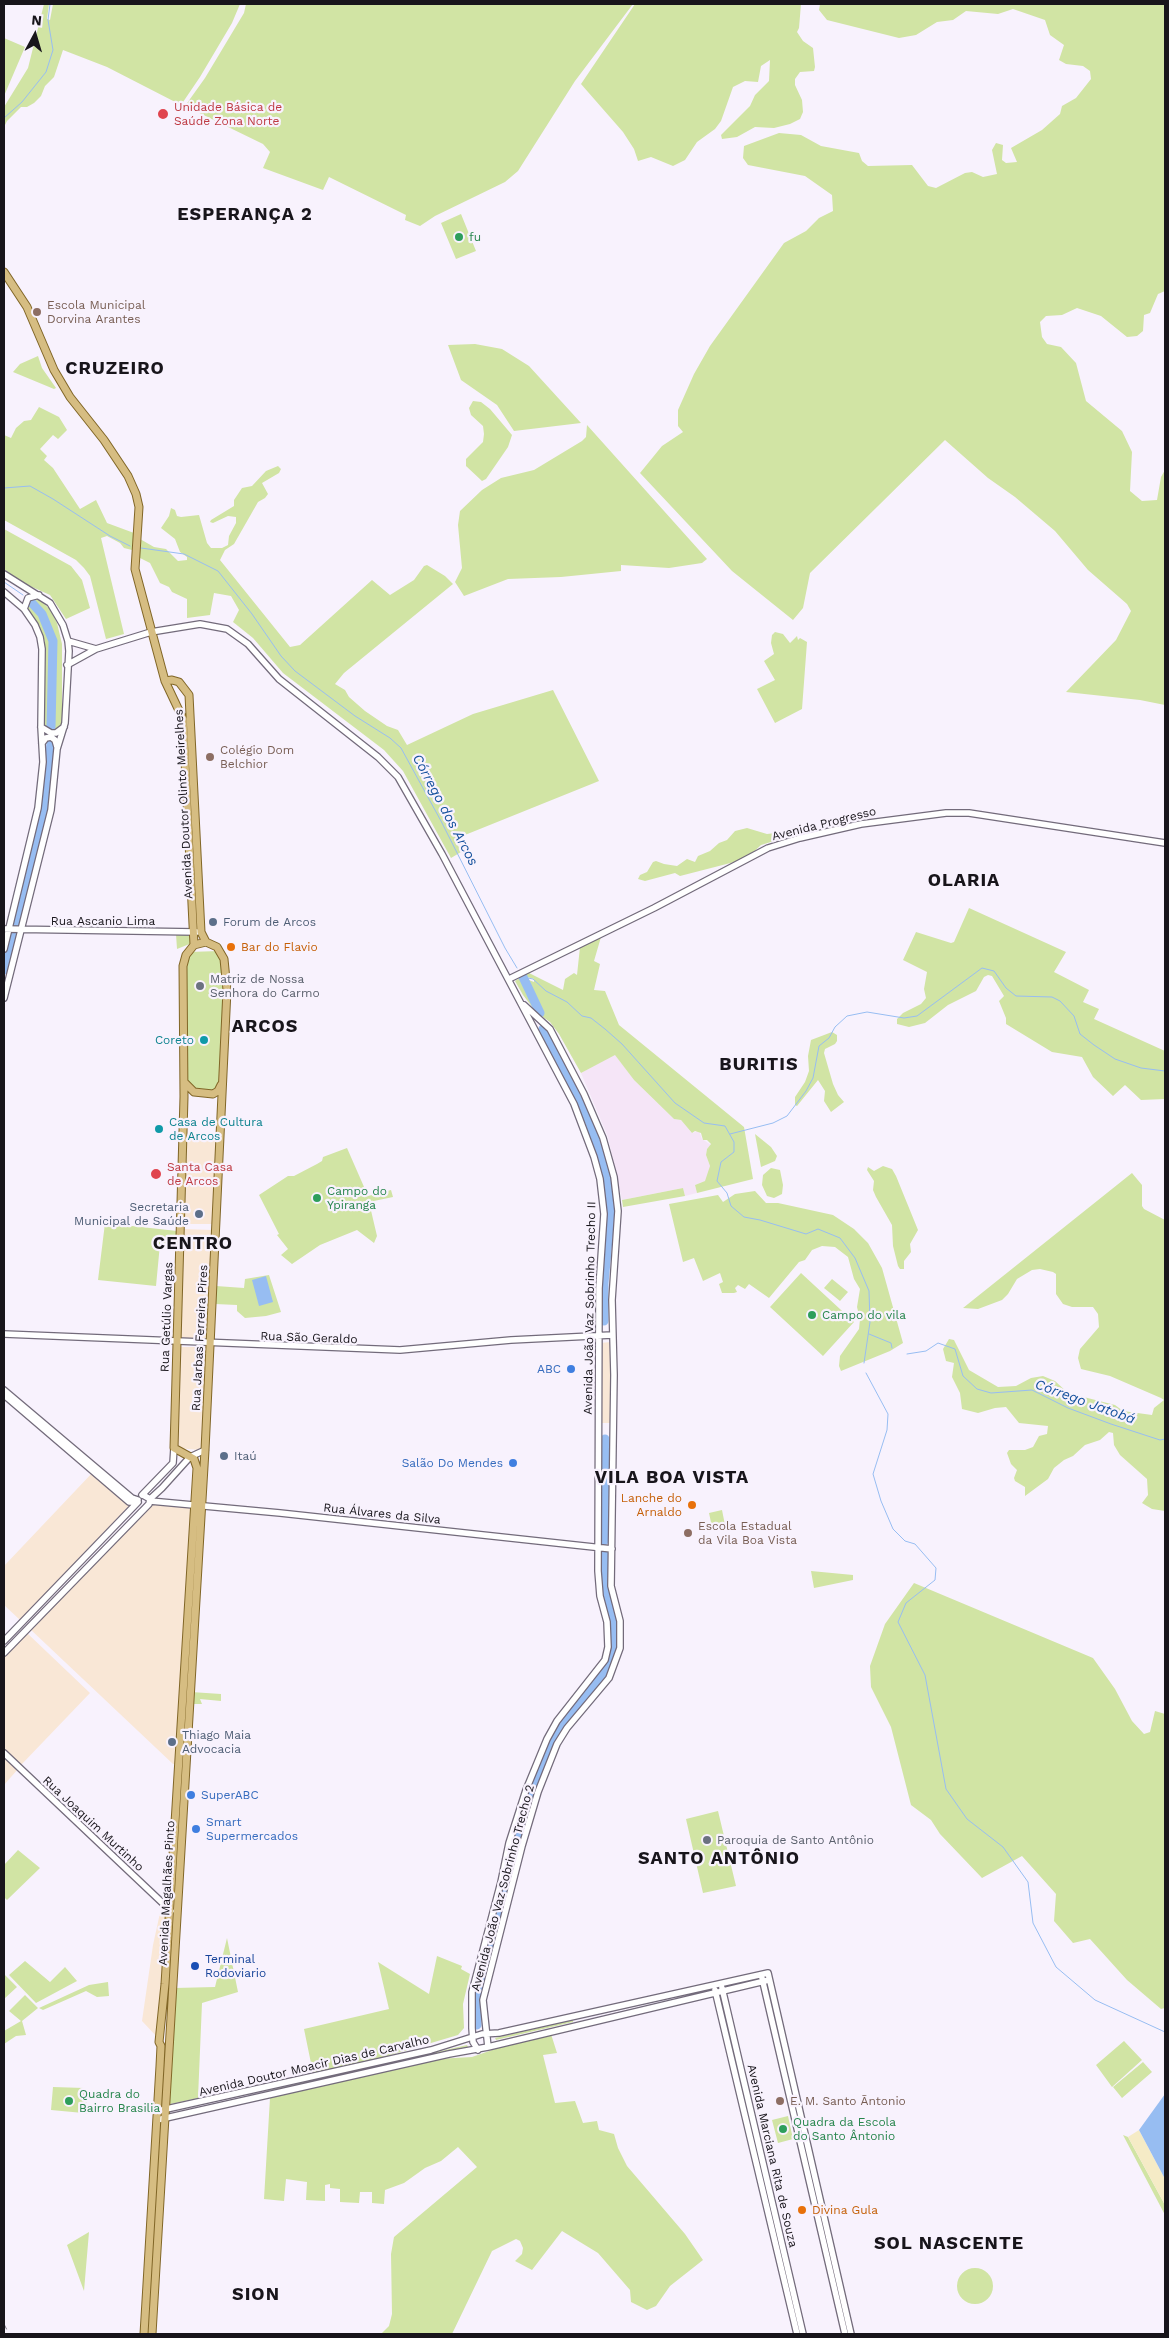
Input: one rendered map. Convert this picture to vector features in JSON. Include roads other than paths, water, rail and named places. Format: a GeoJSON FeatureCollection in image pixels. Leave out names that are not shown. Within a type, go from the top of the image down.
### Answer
{"type":"FeatureCollection","features":[{"type":"Feature","properties":{"kind":"main road"},"geometry":{"type":"LineString","coordinates":[[4,272],[27,307],[50,361],[70,397],[104,440],[128,476],[139,507],[135,569],[164,681]]}},
{"type":"Feature","properties":{"kind":"main road","name":"Avenida Doutor Olinto Meirelhes"},"geometry":{"type":"LineString","coordinates":[[164,681],[183,719],[190,780]]}},
{"type":"Feature","properties":{"kind":"main road","name":"Avenida Doutor Olinto Meirelhes"},"geometry":{"type":"LineString","coordinates":[[164,681],[179,682],[189,695],[190,780],[198,932],[194,945]]}},
{"type":"Feature","properties":{"kind":"main road","name":"Avenida Doutor Olinto Meirelhes"},"geometry":{"type":"LineString","coordinates":[[198,932],[206,942]]}},
{"type":"Feature","properties":{"kind":"main road"},"geometry":{"type":"LineString","coordinates":[[194,945],[206,942]]}},
{"type":"Feature","properties":{"kind":"main road","name":"Rua Jarbas Ferreira Pires"},"geometry":{"type":"LineString","coordinates":[[205,1452],[222,1103],[221,1083],[226,973],[224,959],[217,947],[206,942]]}},
{"type":"Feature","properties":{"kind":"main road","name":"Rua Getúlio Vargas"},"geometry":{"type":"LineString","coordinates":[[174,1448],[184,1097],[183,966],[186,956],[194,945]]}},
{"type":"Feature","properties":{"kind":"main road"},"geometry":{"type":"LineString","coordinates":[[184,1083],[194,1092],[212,1094],[218,1090],[221,1083]]}},
{"type":"Feature","properties":{"kind":"main road"},"geometry":{"type":"LineString","coordinates":[[184,1097],[191,1093],[215,1096],[222,1103]]}},
{"type":"Feature","properties":{"kind":"main road"},"geometry":{"type":"LineString","coordinates":[[174,1448],[190,1457]]}},
{"type":"Feature","properties":{"kind":"main road","name":"Avenida Magalhães Pinto"},"geometry":{"type":"LineString","coordinates":[[144,2334],[161,2046],[159,2042],[172,1905],[198,1505],[205,1452]]}},
{"type":"Feature","properties":{"kind":"main road","name":"Avenida Magalhães Pinto"},"geometry":{"type":"LineString","coordinates":[[190,1457],[194,1459],[197,1468],[198,1505]]}},
{"type":"Feature","properties":{"kind":"main road","name":"Avenida Magalhães Pinto"},"geometry":{"type":"LineString","coordinates":[[152,2334],[177,1917],[172,1905]]}},
{"type":"Feature","properties":{"kind":"main road"},"geometry":{"type":"LineString","coordinates":[[154,2164],[162,2164]]}},
{"type":"Feature","properties":{"kind":"street"},"geometry":{"type":"LineString","coordinates":[[4,574],[50,603],[57,613],[68,641],[65,723],[57,749],[51,810],[4,998]]}},
{"type":"Feature","properties":{"kind":"street"},"geometry":{"type":"LineString","coordinates":[[4,592],[24,609],[35,625],[42,649],[40,727],[43,762],[38,808],[6,930],[4,948]]}},
{"type":"Feature","properties":{"kind":"street"},"geometry":{"type":"LineString","coordinates":[[24,609],[28,598],[39,595]]}},
{"type":"Feature","properties":{"kind":"street","name":"Avenida João Vaz Sobrinho Trecho II"},"geometry":{"type":"LineString","coordinates":[[67,665],[96,649],[151,632],[200,624],[227,629],[248,644],[279,678],[378,757],[398,777],[411,797],[512,978],[534,1029],[574,1104],[586,1131],[600,1179],[604,1214],[599,1288],[599,1548],[600,1596],[607,1622],[608,1647],[605,1660],[550,1733],[526,1790],[509,1843],[501,1882],[472,1992],[470,2009],[473,2037]]}},
{"type":"Feature","properties":{"kind":"street"},"geometry":{"type":"LineString","coordinates":[[68,641],[96,649]]}},
{"type":"Feature","properties":{"kind":"street"},"geometry":{"type":"LineString","coordinates":[[40,727],[46,732],[56,733],[65,723]]}},
{"type":"Feature","properties":{"kind":"street"},"geometry":{"type":"LineString","coordinates":[[42,743],[46,738],[51,737],[55,740],[57,749]]}},
{"type":"Feature","properties":{"kind":"street","name":"Avenida Progresso"},"geometry":{"type":"LineString","coordinates":[[512,978],[654,908],[768,848],[800,838],[861,824],[938,814],[969,813],[1165,843]]}},
{"type":"Feature","properties":{"kind":"street","name":"Rua Ascanio Lima"},"geometry":{"type":"LineString","coordinates":[[6,930],[198,932]]}},
{"type":"Feature","properties":{"kind":"street","name":"Avenida João Vaz Sobrinho Trecho 2"},"geometry":{"type":"LineString","coordinates":[[488,2047],[483,2008],[485,1994],[538,1792],[557,1744],[567,1728],[610,1678],[619,1655],[620,1621],[611,1586],[610,1549],[614,1375],[612,1300],[618,1211],[614,1177],[603,1138],[584,1094],[550,1030],[522,1004]]}},
{"type":"Feature","properties":{"kind":"street"},"geometry":{"type":"LineString","coordinates":[[534,1029],[538,1023],[544,1023]]}},
{"type":"Feature","properties":{"kind":"street","name":"Rua São Geraldo"},"geometry":{"type":"LineString","coordinates":[[4,1334],[211,1344],[400,1350],[511,1340],[612,1335]]}},
{"type":"Feature","properties":{"kind":"street"},"geometry":{"type":"LineString","coordinates":[[4,1390],[144,1506]]}},
{"type":"Feature","properties":{"kind":"street"},"geometry":{"type":"LineString","coordinates":[[4,1395],[129,1502],[138,1501]]}},
{"type":"Feature","properties":{"kind":"street","name":"Rua Getúlio Vargas"},"geometry":{"type":"LineString","coordinates":[[143,1494],[173,1463],[174,1448]]}},
{"type":"Feature","properties":{"kind":"street"},"geometry":{"type":"LineString","coordinates":[[4,1653],[190,1457],[205,1452]]}},
{"type":"Feature","properties":{"kind":"street"},"geometry":{"type":"LineString","coordinates":[[4,1641],[143,1494],[150,1500]]}},
{"type":"Feature","properties":{"kind":"street","name":"Rua Álvares da Silva"},"geometry":{"type":"LineString","coordinates":[[150,1500],[610,1549]]}},
{"type":"Feature","properties":{"kind":"street"},"geometry":{"type":"LineString","coordinates":[[76,1564],[83,1570]]}},
{"type":"Feature","properties":{"kind":"street","name":"Rua Joaquim Murtinho"},"geometry":{"type":"LineString","coordinates":[[4,1753],[172,1905]]}},
{"type":"Feature","properties":{"kind":"street","name":"Avenida Doutor Moacir Dias de Carvalho"},"geometry":{"type":"LineString","coordinates":[[157,2111],[410,2054],[486,2034],[509,2031],[764,1973],[766,1981],[478,2050],[412,2062],[157,2120]]}},
{"type":"Feature","properties":{"kind":"street"},"geometry":{"type":"LineString","coordinates":[[766,1981],[845,2334]]}},
{"type":"Feature","properties":{"kind":"street"},"geometry":{"type":"LineString","coordinates":[[766,1981],[851,2334]]}},
{"type":"Feature","properties":{"kind":"street","name":"Avenida Marciana Rita de Souza"},"geometry":{"type":"LineString","coordinates":[[721,1983],[803,2334]]}},
{"type":"Feature","properties":{"kind":"street","name":"Avenida Marciana Rita de Souza"},"geometry":{"type":"LineString","coordinates":[[714,1985],[797,2334]]}},
{"type":"Feature","properties":{"kind":"street"},"geometry":{"type":"LineString","coordinates":[[473,2037],[474,2044],[478,2050]]}},
{"type":"Feature","properties":{"kind":"street"},"geometry":{"type":"LineString","coordinates":[[410,2054],[412,2062]]}},
{"type":"Feature","properties":{"kind":"street"},"geometry":{"type":"LineString","coordinates":[[747,2123],[754,2121]]}},
{"type":"Feature","properties":{"kind":"water"},"geometry":{"type":"Polygon","coordinates":[[[266,1276],[273,1302],[259,1306],[252,1280],[266,1276]]]}},
{"type":"Feature","properties":{"kind":"water"},"geometry":{"type":"Polygon","coordinates":[[[1165,2094],[1165,2179],[1139,2130],[1165,2094]]]}},
{"type":"Feature","properties":{"kind":"waterway","name":"Córrego dos Arcos"},"geometry":{"type":"LineString","coordinates":[[4,118],[22,102],[46,72],[53,50],[48,20],[50,4]]}},
{"type":"Feature","properties":{"kind":"waterway","name":"Córrego dos Arcos"},"geometry":{"type":"LineString","coordinates":[[4,488],[30,486],[110,536],[130,546]]}},
{"type":"Feature","properties":{"kind":"waterway","name":"Córrego dos Arcos"},"geometry":{"type":"LineString","coordinates":[[141,548],[184,554],[218,571],[252,614],[281,656],[295,671],[355,716],[390,738],[401,748],[517,968]]}},
{"type":"Feature","properties":{"kind":"waterway"},"geometry":{"type":"LineString","coordinates":[[4,582],[23,595]]}},
{"type":"Feature","properties":{"kind":"waterway"},"geometry":{"type":"LineString","coordinates":[[31,602],[42,614],[53,641],[51,727]]}},
{"type":"Feature","properties":{"kind":"waterway"},"geometry":{"type":"LineString","coordinates":[[16,923],[45,805],[51,743]]}},
{"type":"Feature","properties":{"kind":"waterway"},"geometry":{"type":"LineString","coordinates":[[4,970],[13,935]]}},
{"type":"Feature","properties":{"kind":"waterway"},"geometry":{"type":"LineString","coordinates":[[730,1134],[773,1123],[787,1116],[806,1091],[813,1078],[819,1046],[829,1038],[835,1027],[847,1016],[867,1012],[904,1018],[917,1016],[982,968],[994,971],[1006,988],[1016,996],[1052,997],[1060,1001],[1074,1016],[1080,1034],[1115,1059],[1141,1068],[1165,1071]]}},
{"type":"Feature","properties":{"kind":"waterway","name":"Córrego dos Arcos"},"geometry":{"type":"LineString","coordinates":[[523,977],[533,979],[546,991],[567,1002],[582,1016],[591,1018],[605,1029],[622,1044],[675,1103],[704,1123],[725,1126],[734,1142],[734,1152],[721,1162],[717,1181],[727,1193],[731,1206],[744,1217],[806,1234],[818,1229],[840,1238],[855,1258],[869,1291],[870,1322],[864,1363]]}},
{"type":"Feature","properties":{"kind":"waterway"},"geometry":{"type":"LineString","coordinates":[[523,977],[540,1013]]}},
{"type":"Feature","properties":{"kind":"waterway"},"geometry":{"type":"LineString","coordinates":[[543,1029],[590,1123],[607,1178],[611,1208],[604,1283],[604,1321]]}},
{"type":"Feature","properties":{"kind":"waterway","name":"Córrego Jatobá"},"geometry":{"type":"LineString","coordinates":[[869,1334],[891,1343],[892,1348]]}},
{"type":"Feature","properties":{"kind":"waterway","name":"Córrego Jatobá"},"geometry":{"type":"LineString","coordinates":[[907,1354],[926,1351],[938,1343],[955,1349],[963,1376],[977,1389],[991,1393],[1032,1390],[1068,1408],[1111,1424],[1160,1440],[1165,1439]]}},
{"type":"Feature","properties":{"kind":"waterway","name":"Córrego dos Arcos"},"geometry":{"type":"LineString","coordinates":[[866,1373],[888,1414],[887,1430],[873,1474],[881,1501],[893,1529],[905,1541],[915,1544],[936,1568],[935,1580],[906,1603],[898,1622],[925,1675],[946,1789],[967,1819],[1003,1847],[1028,1882],[1033,1923],[1056,1967],[1095,2000],[1165,2032]]}},
{"type":"Feature","properties":{"kind":"waterway"},"geometry":{"type":"LineString","coordinates":[[604,1541],[605,1439]]}},
{"type":"Feature","properties":{"kind":"waterway"},"geometry":{"type":"LineString","coordinates":[[477,2025],[476,2000],[479,1987],[533,1784],[552,1741],[562,1724],[604,1674],[612,1655],[614,1626],[603,1586],[604,1554]]}},
{"type":"Feature","properties":{"kind":"railway"},"geometry":{"type":"LineString","coordinates":[[4,2324],[9,2334]]}},
{"type":"Feature","properties":{"kind":"place","name":"Unidade Básica de Saúde Zona Norte"},"geometry":{"type":"Point","coordinates":[163,114]}},
{"type":"Feature","properties":{"kind":"place","name":"fu"},"geometry":{"type":"Point","coordinates":[459,237]}},
{"type":"Feature","properties":{"kind":"place","name":"Escola Municipal Dorvina Arantes"},"geometry":{"type":"Point","coordinates":[37,312]}},
{"type":"Feature","properties":{"kind":"place","name":"Colégio Dom Belchior"},"geometry":{"type":"Point","coordinates":[210,757]}},
{"type":"Feature","properties":{"kind":"place","name":"Forum de Arcos"},"geometry":{"type":"Point","coordinates":[213,922]}},
{"type":"Feature","properties":{"kind":"place","name":"Bar do Flavio"},"geometry":{"type":"Point","coordinates":[231,947]}},
{"type":"Feature","properties":{"kind":"place","name":"Matriz de Nossa Senhora do Carmo"},"geometry":{"type":"Point","coordinates":[200,986]}},
{"type":"Feature","properties":{"kind":"place","name":"Coreto"},"geometry":{"type":"Point","coordinates":[204,1040]}},
{"type":"Feature","properties":{"kind":"place","name":"Casa de Cultura de Arcos"},"geometry":{"type":"Point","coordinates":[159,1129]}},
{"type":"Feature","properties":{"kind":"place","name":"Santa Casa de Arcos"},"geometry":{"type":"Point","coordinates":[156,1174]}},
{"type":"Feature","properties":{"kind":"place","name":"Campo do Ypiranga"},"geometry":{"type":"Point","coordinates":[317,1198]}},
{"type":"Feature","properties":{"kind":"place","name":"Secretaria Municipal de Saúde"},"geometry":{"type":"Point","coordinates":[199,1214]}},
{"type":"Feature","properties":{"kind":"place","name":"Campo do vila"},"geometry":{"type":"Point","coordinates":[812,1315]}},
{"type":"Feature","properties":{"kind":"place","name":"ABC"},"geometry":{"type":"Point","coordinates":[571,1369]}},
{"type":"Feature","properties":{"kind":"place","name":"Itaú"},"geometry":{"type":"Point","coordinates":[224,1456]}},
{"type":"Feature","properties":{"kind":"place","name":"Salão Do Mendes"},"geometry":{"type":"Point","coordinates":[513,1463]}},
{"type":"Feature","properties":{"kind":"place","name":"Lanche do Arnaldo"},"geometry":{"type":"Point","coordinates":[692,1505]}},
{"type":"Feature","properties":{"kind":"place","name":"Escola Estadual da Vila Boa Vista"},"geometry":{"type":"Point","coordinates":[688,1533]}},
{"type":"Feature","properties":{"kind":"place","name":"Thiago Maia Advocacia"},"geometry":{"type":"Point","coordinates":[172,1742]}},
{"type":"Feature","properties":{"kind":"place","name":"SuperABC"},"geometry":{"type":"Point","coordinates":[191,1795]}},
{"type":"Feature","properties":{"kind":"place","name":"Smart Supermercados"},"geometry":{"type":"Point","coordinates":[196,1829]}},
{"type":"Feature","properties":{"kind":"place","name":"Paroquia de Santo Antônio"},"geometry":{"type":"Point","coordinates":[707,1840]}},
{"type":"Feature","properties":{"kind":"place","name":"Terminal Rodoviario"},"geometry":{"type":"Point","coordinates":[195,1966]}},
{"type":"Feature","properties":{"kind":"place","name":"Quadra do Bairro Brasilia"},"geometry":{"type":"Point","coordinates":[69,2101]}},
{"type":"Feature","properties":{"kind":"place","name":"E. M. Santo Ãntonio"},"geometry":{"type":"Point","coordinates":[780,2101]}},
{"type":"Feature","properties":{"kind":"place","name":"Quadra da Escola do Santo Ântonio"},"geometry":{"type":"Point","coordinates":[783,2129]}},
{"type":"Feature","properties":{"kind":"place","name":"Divina Gula"},"geometry":{"type":"Point","coordinates":[802,2210]}},
{"type":"Feature","properties":{"kind":"district","name":"ESPERANÇA 2"},"geometry":{"type":"Point","coordinates":[245,215]}},
{"type":"Feature","properties":{"kind":"district","name":"CRUZEIRO"},"geometry":{"type":"Point","coordinates":[115,369]}},
{"type":"Feature","properties":{"kind":"district","name":"OLARIA"},"geometry":{"type":"Point","coordinates":[964,881]}},
{"type":"Feature","properties":{"kind":"district","name":"ARCOS"},"geometry":{"type":"Point","coordinates":[265,1027]}},
{"type":"Feature","properties":{"kind":"district","name":"BURITIS"},"geometry":{"type":"Point","coordinates":[759,1065]}},
{"type":"Feature","properties":{"kind":"district","name":"CENTRO"},"geometry":{"type":"Point","coordinates":[193,1244]}},
{"type":"Feature","properties":{"kind":"district","name":"VILA BOA VISTA"},"geometry":{"type":"Point","coordinates":[672,1478]}},
{"type":"Feature","properties":{"kind":"district","name":"SANTO ANTÔNIO"},"geometry":{"type":"Point","coordinates":[719,1859]}},
{"type":"Feature","properties":{"kind":"district","name":"SOL NASCENTE"},"geometry":{"type":"Point","coordinates":[949,2244]}},
{"type":"Feature","properties":{"kind":"district","name":"SION"},"geometry":{"type":"Point","coordinates":[256,2295]}}]}
